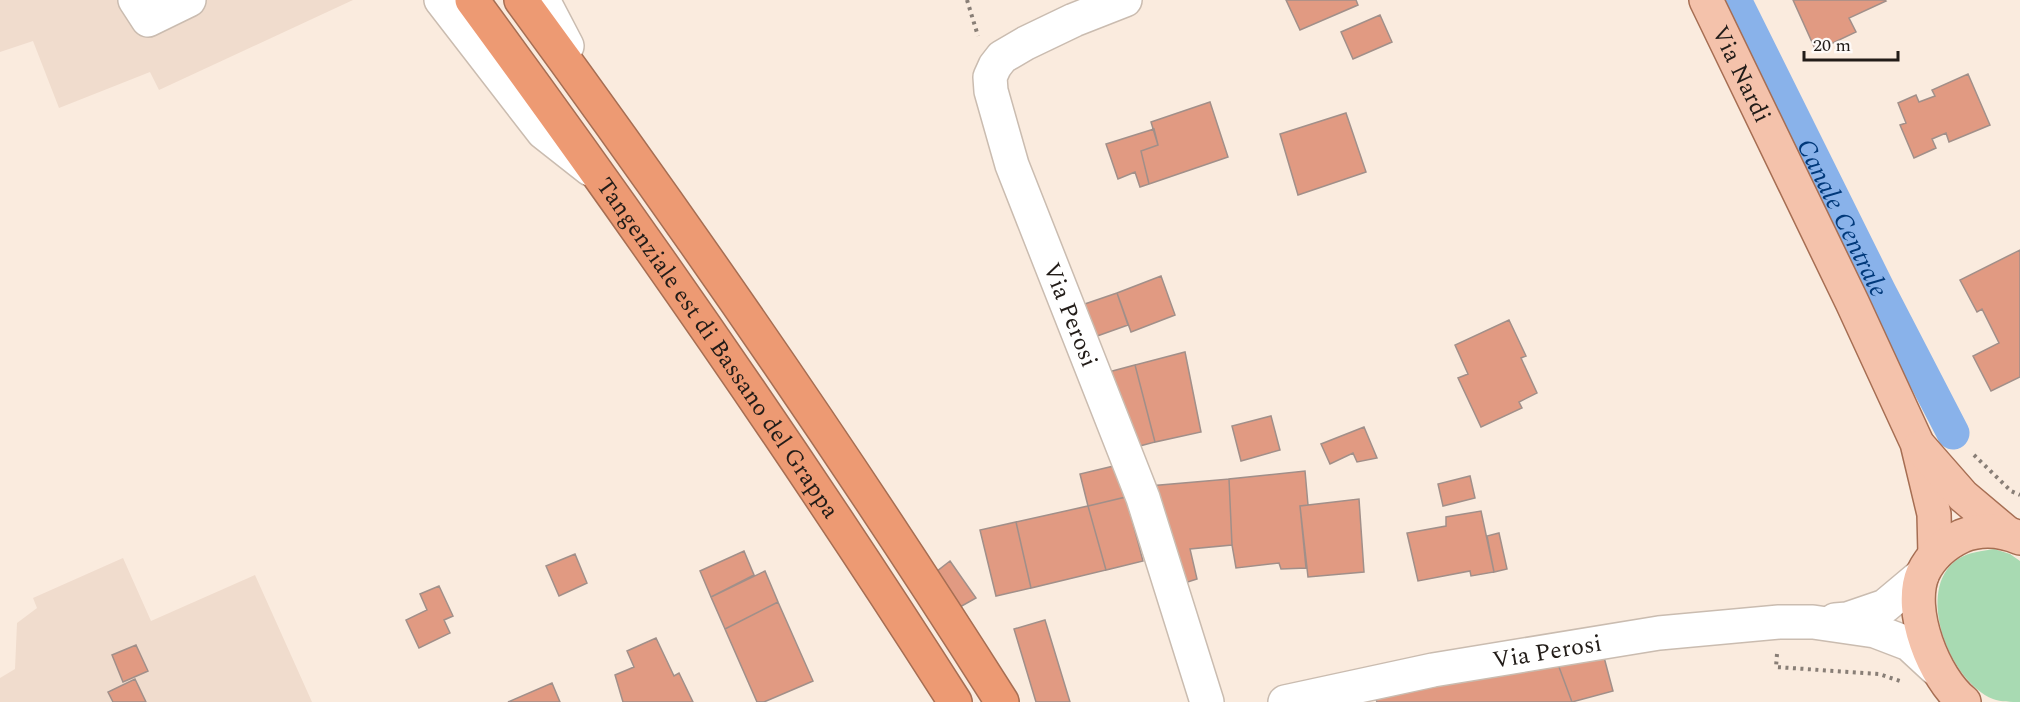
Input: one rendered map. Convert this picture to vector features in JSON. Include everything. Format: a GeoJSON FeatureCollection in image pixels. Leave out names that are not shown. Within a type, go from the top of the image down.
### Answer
{"type":"FeatureCollection","features":[{"type":"Feature","properties":{"kind":"highway","name":"Tangenziale est di Bassano del Grappa"},"geometry":{"type":"LineString","coordinates":[[472,0],[604,180],[780,434],[955,702]]}},
{"type":"Feature","properties":{"kind":"highway","name":"Tangenziale est di Bassano del Grappa"},"geometry":{"type":"LineString","coordinates":[[521,0],[595,101],[813,413],[1002,702]]}},
{"type":"Feature","properties":{"kind":"main road","name":"Via Nardi"},"geometry":{"type":"LineString","coordinates":[[1706,0],[1852,302],[1917,443],[1934,514],[1920,620],[1936,669],[1953,693],[1964,702]]}},
{"type":"Feature","properties":{"kind":"main road","name":"Via Nardi"},"geometry":{"type":"LineString","coordinates":[[1917,443],[1963,496],[2014,535]]}},
{"type":"Feature","properties":{"kind":"main road","name":"Via Nardi"},"geometry":{"type":"LineString","coordinates":[[1929,565],[1947,543],[1970,533],[1995,530],[2014,535]]}},
{"type":"Feature","properties":{"kind":"street"},"geometry":{"type":"LineString","coordinates":[[135,0],[148,20],[189,0]]}},
{"type":"Feature","properties":{"kind":"street"},"geometry":{"type":"LineString","coordinates":[[441,0],[543,132],[604,180]]}},
{"type":"Feature","properties":{"kind":"street"},"geometry":{"type":"LineString","coordinates":[[543,0],[595,101]]}},
{"type":"Feature","properties":{"kind":"street","name":"Via Perosi"},"geometry":{"type":"LineString","coordinates":[[1125,0],[1074,20],[1002,57],[994,66],[990,77],[991,91],[1012,165],[1143,498],[1207,702]]}},
{"type":"Feature","properties":{"kind":"street"},"geometry":{"type":"LineString","coordinates":[[1813,622],[1846,619],[1885,606],[1929,565]]}},
{"type":"Feature","properties":{"kind":"street","name":"Via Perosi"},"geometry":{"type":"LineString","coordinates":[[1284,702],[1433,670],[1659,633],[1779,622],[1813,622]]}},
{"type":"Feature","properties":{"kind":"street"},"geometry":{"type":"LineString","coordinates":[[1813,622],[1875,631],[1909,644],[1936,669]]}},
{"type":"Feature","properties":{"kind":"path"},"geometry":{"type":"LineString","coordinates":[[1779,622],[1776,667],[1879,674],[1905,683]]}},
{"type":"Feature","properties":{"kind":"shaded area"},"geometry":{"type":"Polygon","coordinates":[[[0,0],[353,0],[159,90],[150,72],[59,108],[33,41],[0,52],[0,0]]]}},
{"type":"Feature","properties":{"kind":"shaded area"},"geometry":{"type":"Polygon","coordinates":[[[123,558],[151,621],[255,575],[312,702],[0,702],[0,678],[15,669],[17,623],[37,608],[33,598],[123,558]]]}},
{"type":"Feature","properties":{"kind":"green space"},"geometry":{"type":"Polygon","coordinates":[[[1994,549],[2010,554],[2020,561],[2020,702],[1993,699],[1977,689],[1963,674],[1951,655],[1938,612],[1938,591],[1945,573],[1962,557],[1994,549]]]}},
{"type":"Feature","properties":{"kind":"building"},"geometry":{"type":"Polygon","coordinates":[[[1286,0],[1356,0],[1358,5],[1300,30],[1286,0]]]}},
{"type":"Feature","properties":{"kind":"building"},"geometry":{"type":"Polygon","coordinates":[[[1793,0],[1886,1],[1849,18],[1856,32],[1816,51],[1793,0]]]}},
{"type":"Feature","properties":{"kind":"building"},"geometry":{"type":"Polygon","coordinates":[[[1380,15],[1392,42],[1353,59],[1341,32],[1380,15]]]}},
{"type":"Feature","properties":{"kind":"building"},"geometry":{"type":"Polygon","coordinates":[[[1968,74],[1990,125],[1949,142],[1946,133],[1932,139],[1936,148],[1914,158],[1900,125],[1906,123],[1898,103],[1916,95],[1919,102],[1935,96],[1932,90],[1968,74]]]}},
{"type":"Feature","properties":{"kind":"building"},"geometry":{"type":"Polygon","coordinates":[[[1210,102],[1228,157],[1149,184],[1141,151],[1158,145],[1151,122],[1210,102]]]}},
{"type":"Feature","properties":{"kind":"building"},"geometry":{"type":"Polygon","coordinates":[[[1346,113],[1366,172],[1298,195],[1280,134],[1346,113]]]}},
{"type":"Feature","properties":{"kind":"building"},"geometry":{"type":"Polygon","coordinates":[[[1154,129],[1158,145],[1141,151],[1149,184],[1140,187],[1135,172],[1118,179],[1106,144],[1154,129]]]}},
{"type":"Feature","properties":{"kind":"building"},"geometry":{"type":"Polygon","coordinates":[[[2020,250],[2020,377],[1991,391],[1973,356],[1999,343],[1982,309],[1977,312],[1960,280],[2020,250]]]}},
{"type":"Feature","properties":{"kind":"building"},"geometry":{"type":"Polygon","coordinates":[[[1161,276],[1175,315],[1131,332],[1117,293],[1161,276]]]}},
{"type":"Feature","properties":{"kind":"building"},"geometry":{"type":"Polygon","coordinates":[[[1117,293],[1128,325],[1086,340],[1073,308],[1117,293]]]}},
{"type":"Feature","properties":{"kind":"building"},"geometry":{"type":"Polygon","coordinates":[[[1509,320],[1526,356],[1521,358],[1537,393],[1519,402],[1522,408],[1481,427],[1458,378],[1468,374],[1455,345],[1509,320]]]}},
{"type":"Feature","properties":{"kind":"building"},"geometry":{"type":"Polygon","coordinates":[[[1185,352],[1201,432],[1155,442],[1135,365],[1185,352]]]}},
{"type":"Feature","properties":{"kind":"building"},"geometry":{"type":"Polygon","coordinates":[[[1135,365],[1155,442],[1132,448],[1101,374],[1135,365]]]}},
{"type":"Feature","properties":{"kind":"building"},"geometry":{"type":"Polygon","coordinates":[[[1271,416],[1280,450],[1241,461],[1232,426],[1271,416]]]}},
{"type":"Feature","properties":{"kind":"building"},"geometry":{"type":"Polygon","coordinates":[[[1364,427],[1377,458],[1357,462],[1353,453],[1330,464],[1321,444],[1364,427]]]}},
{"type":"Feature","properties":{"kind":"building"},"geometry":{"type":"Polygon","coordinates":[[[1118,465],[1126,497],[1088,506],[1080,474],[1118,465]]]}},
{"type":"Feature","properties":{"kind":"building"},"geometry":{"type":"Polygon","coordinates":[[[1305,471],[1308,505],[1300,506],[1306,568],[1281,569],[1279,563],[1236,568],[1232,545],[1229,479],[1305,471]]]}},
{"type":"Feature","properties":{"kind":"building"},"geometry":{"type":"Polygon","coordinates":[[[1470,476],[1475,498],[1443,506],[1438,484],[1470,476]]]}},
{"type":"Feature","properties":{"kind":"building"},"geometry":{"type":"Polygon","coordinates":[[[1229,479],[1232,545],[1190,549],[1197,579],[1175,586],[1149,486],[1229,479]]]}},
{"type":"Feature","properties":{"kind":"building"},"geometry":{"type":"Polygon","coordinates":[[[1126,497],[1143,561],[1106,570],[1088,506],[1126,497]]]}},
{"type":"Feature","properties":{"kind":"building"},"geometry":{"type":"Polygon","coordinates":[[[1359,499],[1364,572],[1308,577],[1300,506],[1359,499]]]}},
{"type":"Feature","properties":{"kind":"building"},"geometry":{"type":"Polygon","coordinates":[[[1088,506],[1106,570],[1031,588],[1016,522],[1088,506]]]}},
{"type":"Feature","properties":{"kind":"building"},"geometry":{"type":"Polygon","coordinates":[[[1481,511],[1494,572],[1471,576],[1470,571],[1418,581],[1407,533],[1446,526],[1446,517],[1481,511]]]}},
{"type":"Feature","properties":{"kind":"building"},"geometry":{"type":"Polygon","coordinates":[[[1016,522],[1031,588],[996,596],[980,530],[1016,522]]]}},
{"type":"Feature","properties":{"kind":"building"},"geometry":{"type":"Polygon","coordinates":[[[1499,533],[1507,569],[1494,572],[1487,536],[1499,533]]]}},
{"type":"Feature","properties":{"kind":"building"},"geometry":{"type":"Polygon","coordinates":[[[744,551],[754,575],[711,597],[700,571],[744,551]]]}},
{"type":"Feature","properties":{"kind":"building"},"geometry":{"type":"Polygon","coordinates":[[[575,554],[587,583],[559,596],[546,566],[575,554]]]}},
{"type":"Feature","properties":{"kind":"building"},"geometry":{"type":"Polygon","coordinates":[[[950,561],[976,598],[960,607],[936,572],[950,561]]]}},
{"type":"Feature","properties":{"kind":"building"},"geometry":{"type":"Polygon","coordinates":[[[765,571],[778,602],[725,629],[711,597],[765,571]]]}},
{"type":"Feature","properties":{"kind":"building"},"geometry":{"type":"Polygon","coordinates":[[[439,586],[453,616],[444,620],[450,633],[419,648],[406,620],[427,610],[420,594],[439,586]]]}},
{"type":"Feature","properties":{"kind":"building"},"geometry":{"type":"Polygon","coordinates":[[[778,602],[813,681],[764,702],[757,702],[725,629],[778,602]]]}},
{"type":"Feature","properties":{"kind":"building"},"geometry":{"type":"Polygon","coordinates":[[[1045,620],[1070,702],[1036,702],[1014,629],[1045,620]]]}},
{"type":"Feature","properties":{"kind":"building"},"geometry":{"type":"Polygon","coordinates":[[[656,638],[674,676],[679,673],[693,702],[623,702],[615,675],[634,667],[627,651],[656,638]]]}},
{"type":"Feature","properties":{"kind":"building"},"geometry":{"type":"Polygon","coordinates":[[[136,645],[148,671],[123,682],[112,655],[136,645]]]}},
{"type":"Feature","properties":{"kind":"building"},"geometry":{"type":"Polygon","coordinates":[[[1601,646],[1613,691],[1572,702],[1556,659],[1601,646]]]}},
{"type":"Feature","properties":{"kind":"building"},"geometry":{"type":"Polygon","coordinates":[[[1556,659],[1572,702],[1377,702],[1375,697],[1556,659]]]}},
{"type":"Feature","properties":{"kind":"building"},"geometry":{"type":"Polygon","coordinates":[[[135,679],[146,702],[113,702],[108,692],[135,679]]]}},
{"type":"Feature","properties":{"kind":"building"},"geometry":{"type":"Polygon","coordinates":[[[552,683],[560,702],[508,702],[552,683]]]}},
{"type":"Feature","properties":{"kind":"waterway","name":"Canale Centrale"},"geometry":{"type":"LineString","coordinates":[[1735,0],[1953,433]]}}]}
